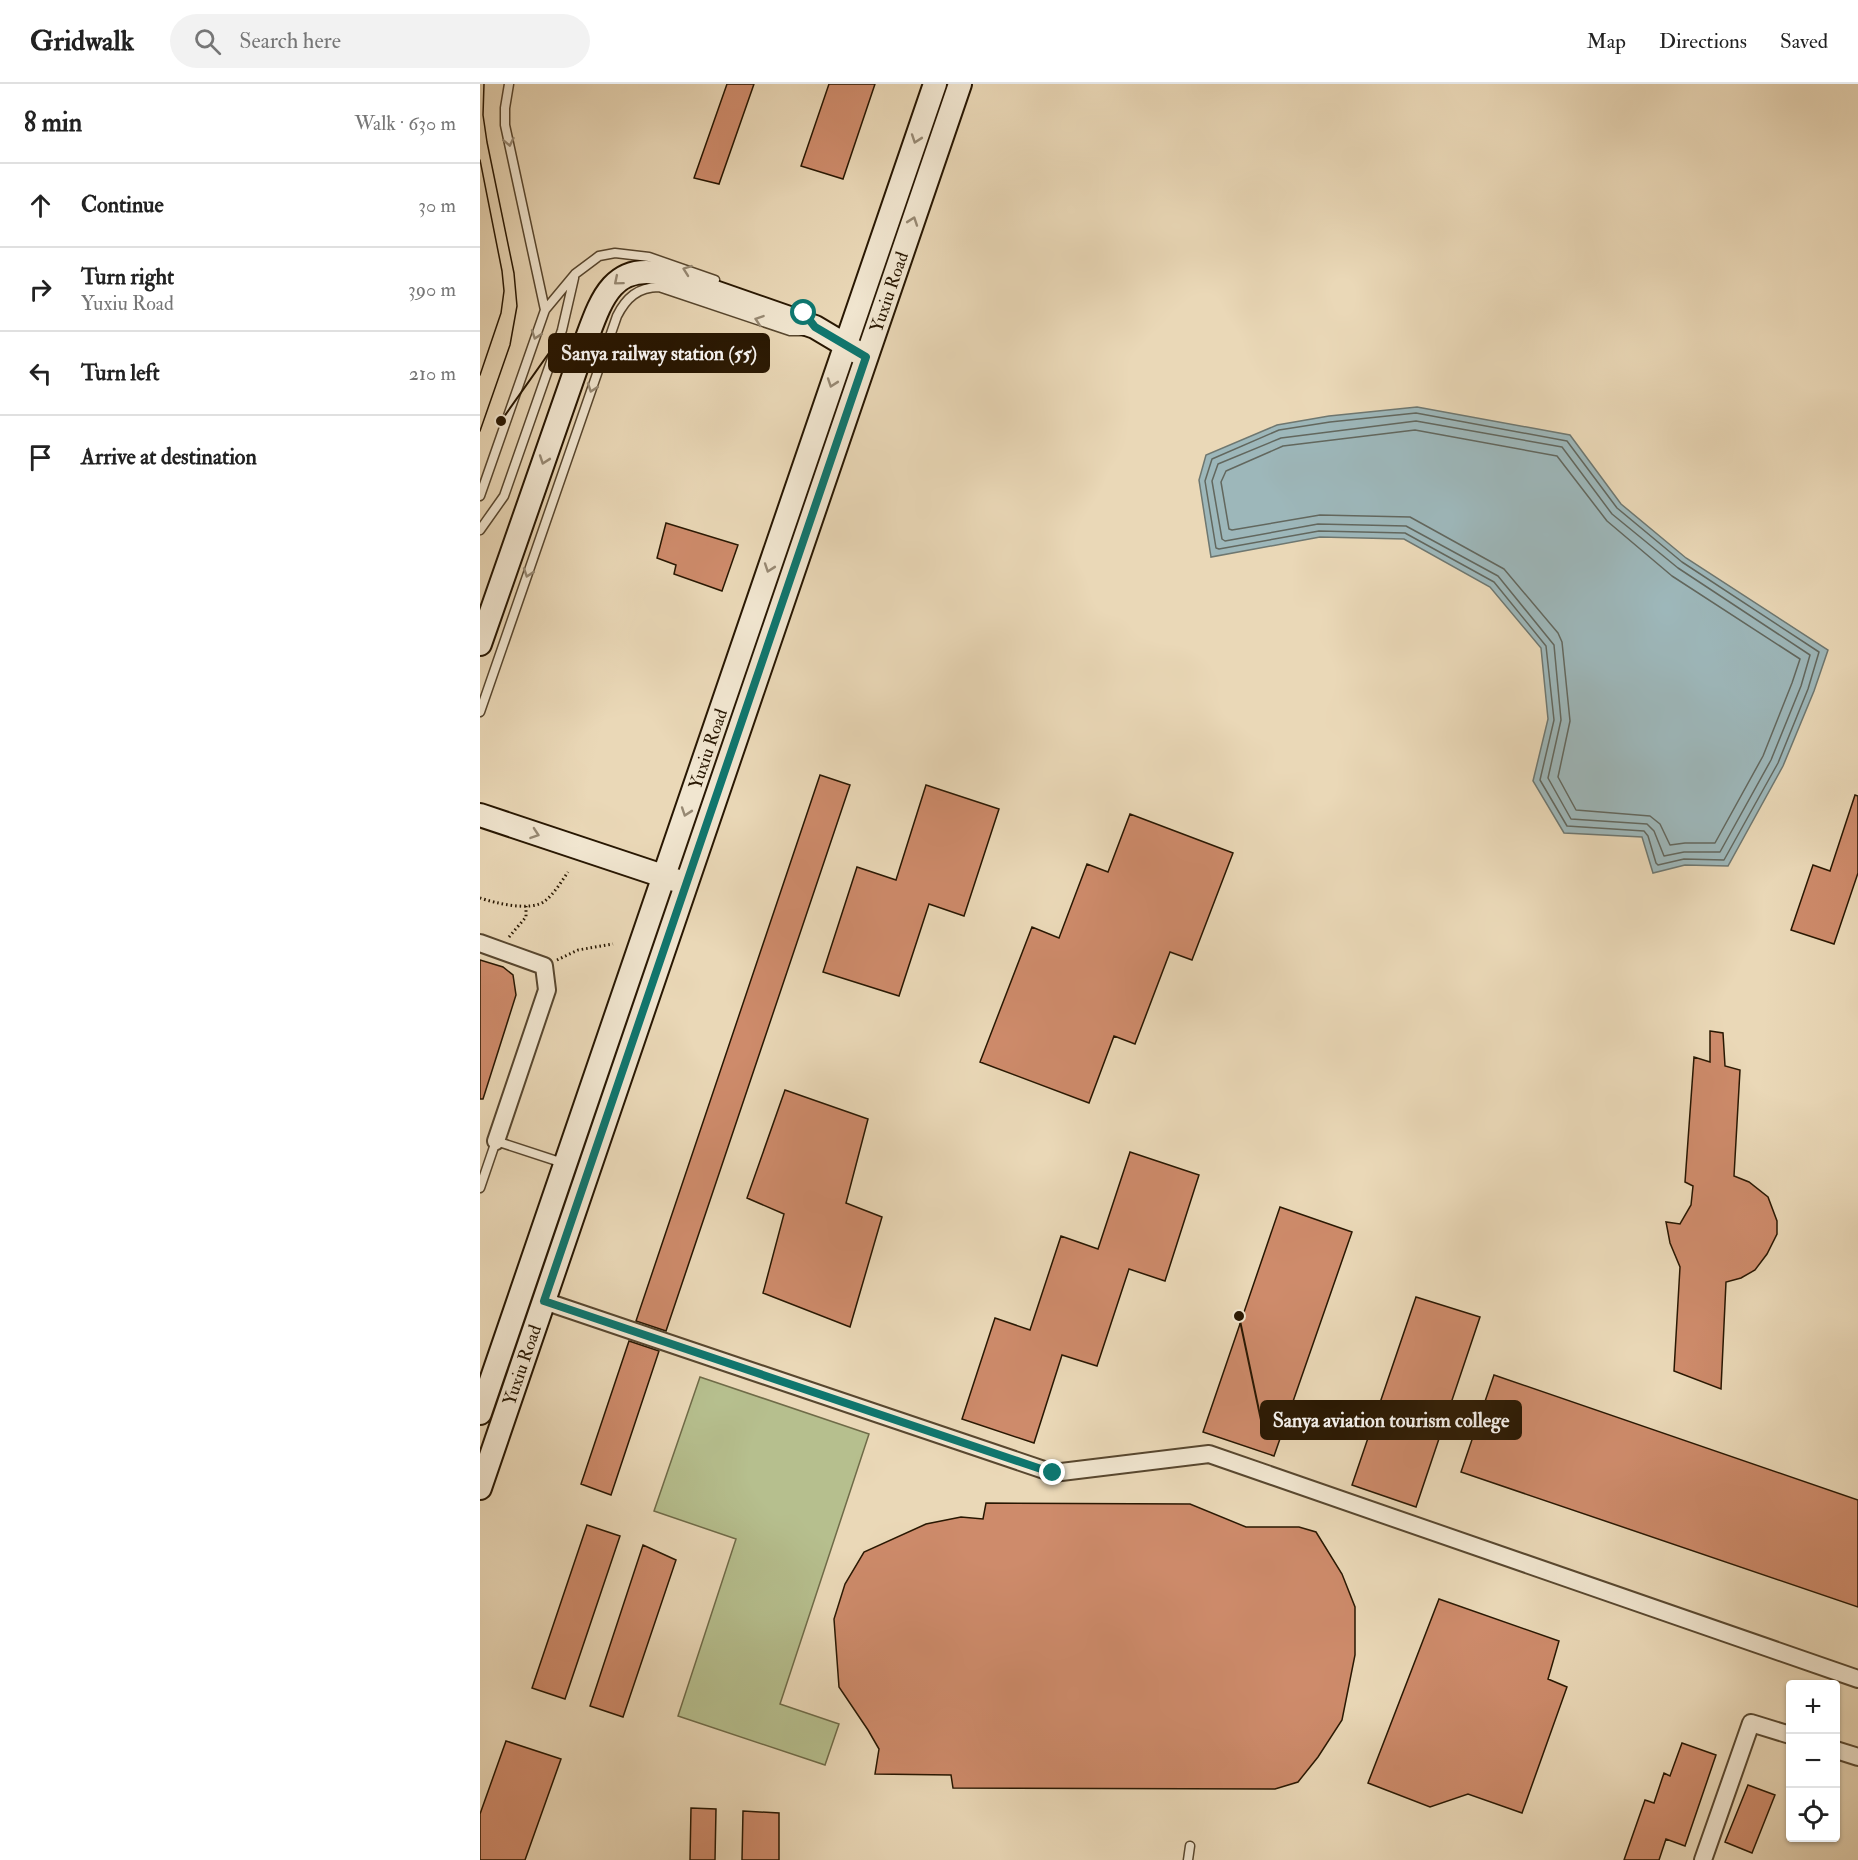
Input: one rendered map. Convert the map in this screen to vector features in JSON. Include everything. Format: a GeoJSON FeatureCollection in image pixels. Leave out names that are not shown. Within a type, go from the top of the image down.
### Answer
{"type":"FeatureCollection","features":[{"type":"Feature","properties":{"kind":"main road","name":"Yuxiu Road"},"geometry":{"type":"LineString","coordinates":[[480,1488],[544,1301],[846,344],[935,84]]}},
{"type":"Feature","properties":{"kind":"main road","name":"Yuxiu Road"},"geometry":{"type":"LineString","coordinates":[[480,1413],[566,1164],[675,880],[866,357],[960,84]]}},
{"type":"Feature","properties":{"kind":"main road"},"geometry":{"type":"LineString","coordinates":[[480,644],[600,305],[616,282],[626,275],[648,270],[809,320],[866,357]]}},
{"type":"Feature","properties":{"kind":"main road"},"geometry":{"type":"LineString","coordinates":[[480,815],[675,880]]}},
{"type":"Feature","properties":{"kind":"street"},"geometry":{"type":"LineString","coordinates":[[480,943],[544,966],[547,990],[496,1141]]}},
{"type":"Feature","properties":{"kind":"street"},"geometry":{"type":"LineString","coordinates":[[544,1301],[1053,1473],[1209,1454],[1858,1679]]}},
{"type":"Feature","properties":{"kind":"street"},"geometry":{"type":"LineString","coordinates":[[1703,1860],[1751,1723],[1788,1734]]}},
{"type":"Feature","properties":{"kind":"street"},"geometry":{"type":"LineString","coordinates":[[1840,1751],[1858,1757]]}},
{"type":"Feature","properties":{"kind":"lane"},"geometry":{"type":"LineString","coordinates":[[508,84],[505,125],[545,310]]}},
{"type":"Feature","properties":{"kind":"lane"},"geometry":{"type":"LineString","coordinates":[[480,496],[545,310],[575,274],[599,256],[615,253],[649,257],[723,283]]}},
{"type":"Feature","properties":{"kind":"lane"},"geometry":{"type":"LineString","coordinates":[[480,530],[504,496],[562,330],[575,274]]}},
{"type":"Feature","properties":{"kind":"lane"},"geometry":{"type":"LineString","coordinates":[[480,712],[617,316],[627,300],[640,290],[659,287],[790,331],[798,332],[809,320]]}},
{"type":"Feature","properties":{"kind":"lane"},"geometry":{"type":"LineString","coordinates":[[480,1188],[496,1141],[566,1164]]}},
{"type":"Feature","properties":{"kind":"lane"},"geometry":{"type":"LineString","coordinates":[[1188,1860],[1190,1846]]}},
{"type":"Feature","properties":{"kind":"path"},"geometry":{"type":"LineString","coordinates":[[480,898],[499,904],[526,906],[543,903],[557,889],[568,872]]}},
{"type":"Feature","properties":{"kind":"path"},"geometry":{"type":"LineString","coordinates":[[498,950],[526,916],[526,906]]}},
{"type":"Feature","properties":{"kind":"path"},"geometry":{"type":"LineString","coordinates":[[544,966],[578,950],[613,944]]}},
{"type":"Feature","properties":{"kind":"green space"},"geometry":{"type":"Polygon","coordinates":[[[700,1377],[869,1434],[780,1704],[839,1724],[825,1765],[678,1716],[736,1539],[654,1511],[700,1377]]]}},
{"type":"Feature","properties":{"kind":"water"},"geometry":{"type":"Polygon","coordinates":[[[1417,407],[1570,435],[1621,504],[1686,558],[1828,650],[1783,766],[1728,866],[1685,865],[1653,873],[1642,837],[1564,833],[1533,781],[1548,719],[1541,648],[1490,587],[1404,539],[1320,537],[1211,557],[1199,480],[1206,455],[1277,425],[1329,416],[1417,407]]]}},
{"type":"Feature","properties":{"kind":"building"},"geometry":{"type":"Polygon","coordinates":[[[727,84],[754,84],[719,184],[694,178],[727,84]]]}},
{"type":"Feature","properties":{"kind":"building"},"geometry":{"type":"Polygon","coordinates":[[[829,84],[875,84],[843,179],[801,166],[829,84]]]}},
{"type":"Feature","properties":{"kind":"building"},"geometry":{"type":"Polygon","coordinates":[[[666,523],[738,545],[722,591],[674,574],[676,565],[657,558],[666,523]]]}},
{"type":"Feature","properties":{"kind":"building"},"geometry":{"type":"Polygon","coordinates":[[[820,775],[850,785],[666,1331],[636,1321],[820,775]]]}},
{"type":"Feature","properties":{"kind":"building"},"geometry":{"type":"Polygon","coordinates":[[[926,785],[999,809],[964,916],[929,904],[899,996],[823,972],[857,867],[896,880],[926,785]]]}},
{"type":"Feature","properties":{"kind":"building"},"geometry":{"type":"Polygon","coordinates":[[[1855,795],[1858,796],[1858,873],[1834,944],[1791,930],[1813,865],[1830,871],[1855,795]]]}},
{"type":"Feature","properties":{"kind":"building"},"geometry":{"type":"Polygon","coordinates":[[[1130,814],[1233,853],[1192,960],[1170,952],[1135,1044],[1114,1036],[1089,1103],[980,1062],[1032,927],[1059,938],[1087,864],[1108,872],[1130,814]]]}},
{"type":"Feature","properties":{"kind":"building"},"geometry":{"type":"Polygon","coordinates":[[[480,960],[503,967],[513,975],[516,995],[483,1099],[480,1099],[480,960]]]}},
{"type":"Feature","properties":{"kind":"building"},"geometry":{"type":"Polygon","coordinates":[[[1710,1031],[1723,1033],[1725,1066],[1740,1070],[1734,1176],[1749,1182],[1768,1197],[1777,1221],[1777,1234],[1767,1254],[1755,1270],[1741,1278],[1726,1282],[1721,1389],[1674,1371],[1680,1267],[1670,1243],[1666,1222],[1680,1224],[1691,1205],[1693,1186],[1685,1182],[1694,1057],[1710,1062],[1710,1031]]]}},
{"type":"Feature","properties":{"kind":"building"},"geometry":{"type":"Polygon","coordinates":[[[785,1090],[868,1119],[846,1203],[882,1217],[850,1327],[763,1293],[784,1214],[747,1198],[785,1090]]]}},
{"type":"Feature","properties":{"kind":"building"},"geometry":{"type":"Polygon","coordinates":[[[1130,1152],[1199,1175],[1165,1281],[1129,1269],[1097,1366],[1062,1355],[1034,1443],[962,1419],[995,1318],[1030,1330],[1061,1236],[1098,1249],[1130,1152]]]}},
{"type":"Feature","properties":{"kind":"building"},"geometry":{"type":"Polygon","coordinates":[[[1280,1207],[1352,1232],[1274,1456],[1203,1432],[1280,1207]]]}},
{"type":"Feature","properties":{"kind":"building"},"geometry":{"type":"Polygon","coordinates":[[[1416,1297],[1480,1317],[1416,1507],[1352,1485],[1416,1297]]]}},
{"type":"Feature","properties":{"kind":"building"},"geometry":{"type":"Polygon","coordinates":[[[629,1341],[659,1351],[611,1495],[581,1484],[629,1341]]]}},
{"type":"Feature","properties":{"kind":"building"},"geometry":{"type":"Polygon","coordinates":[[[1494,1375],[1858,1500],[1858,1607],[1461,1472],[1494,1375]]]}},
{"type":"Feature","properties":{"kind":"building"},"geometry":{"type":"Polygon","coordinates":[[[986,1503],[1190,1504],[1246,1527],[1299,1527],[1316,1532],[1342,1574],[1355,1607],[1355,1655],[1342,1720],[1318,1757],[1298,1782],[1275,1789],[953,1788],[951,1775],[875,1774],[879,1749],[839,1687],[834,1619],[845,1584],[864,1552],[926,1524],[961,1517],[983,1519],[986,1503]]]}},
{"type":"Feature","properties":{"kind":"building"},"geometry":{"type":"Polygon","coordinates":[[[587,1525],[620,1536],[565,1699],[532,1688],[587,1525]]]}},
{"type":"Feature","properties":{"kind":"building"},"geometry":{"type":"Polygon","coordinates":[[[643,1545],[676,1560],[623,1717],[590,1706],[643,1545]]]}},
{"type":"Feature","properties":{"kind":"building"},"geometry":{"type":"Polygon","coordinates":[[[1439,1599],[1559,1641],[1548,1679],[1567,1687],[1522,1813],[1468,1794],[1430,1807],[1368,1783],[1439,1599]]]}},
{"type":"Feature","properties":{"kind":"building"},"geometry":{"type":"Polygon","coordinates":[[[506,1741],[561,1759],[525,1860],[480,1860],[480,1814],[506,1741]]]}},
{"type":"Feature","properties":{"kind":"building"},"geometry":{"type":"Polygon","coordinates":[[[1682,1743],[1716,1755],[1685,1846],[1666,1839],[1659,1860],[1624,1860],[1645,1800],[1654,1803],[1664,1773],[1670,1776],[1682,1743]]]}},
{"type":"Feature","properties":{"kind":"building"},"geometry":{"type":"Polygon","coordinates":[[[1748,1785],[1775,1795],[1752,1853],[1725,1842],[1748,1785]]]}},
{"type":"Feature","properties":{"kind":"building"},"geometry":{"type":"Polygon","coordinates":[[[691,1808],[716,1809],[715,1860],[690,1860],[691,1808]]]}},
{"type":"Feature","properties":{"kind":"building"},"geometry":{"type":"Polygon","coordinates":[[[743,1811],[779,1813],[779,1860],[742,1860],[743,1811]]]}},
{"type":"Feature","properties":{"kind":"tram line"},"geometry":{"type":"LineString","coordinates":[[480,431],[510,345],[517,306],[514,273],[487,142],[483,115],[484,84]]}},
{"type":"Feature","properties":{"kind":"tram line"},"geometry":{"type":"LineString","coordinates":[[480,160],[504,291],[501,313],[480,375]]}},
{"type":"Feature","properties":{"kind":"place","name":"Sanya railway station (55)"},"geometry":{"type":"Point","coordinates":[501,421]}},
{"type":"Feature","properties":{"kind":"place","name":"Sanya aviation tourism college"},"geometry":{"type":"Point","coordinates":[1239,1316]}},
{"type":"Feature","properties":{"kind":"route"},"geometry":{"type":"LineString","coordinates":[[804,313],[815,327],[866,357],[544,1301],[1053,1473]]}}]}
